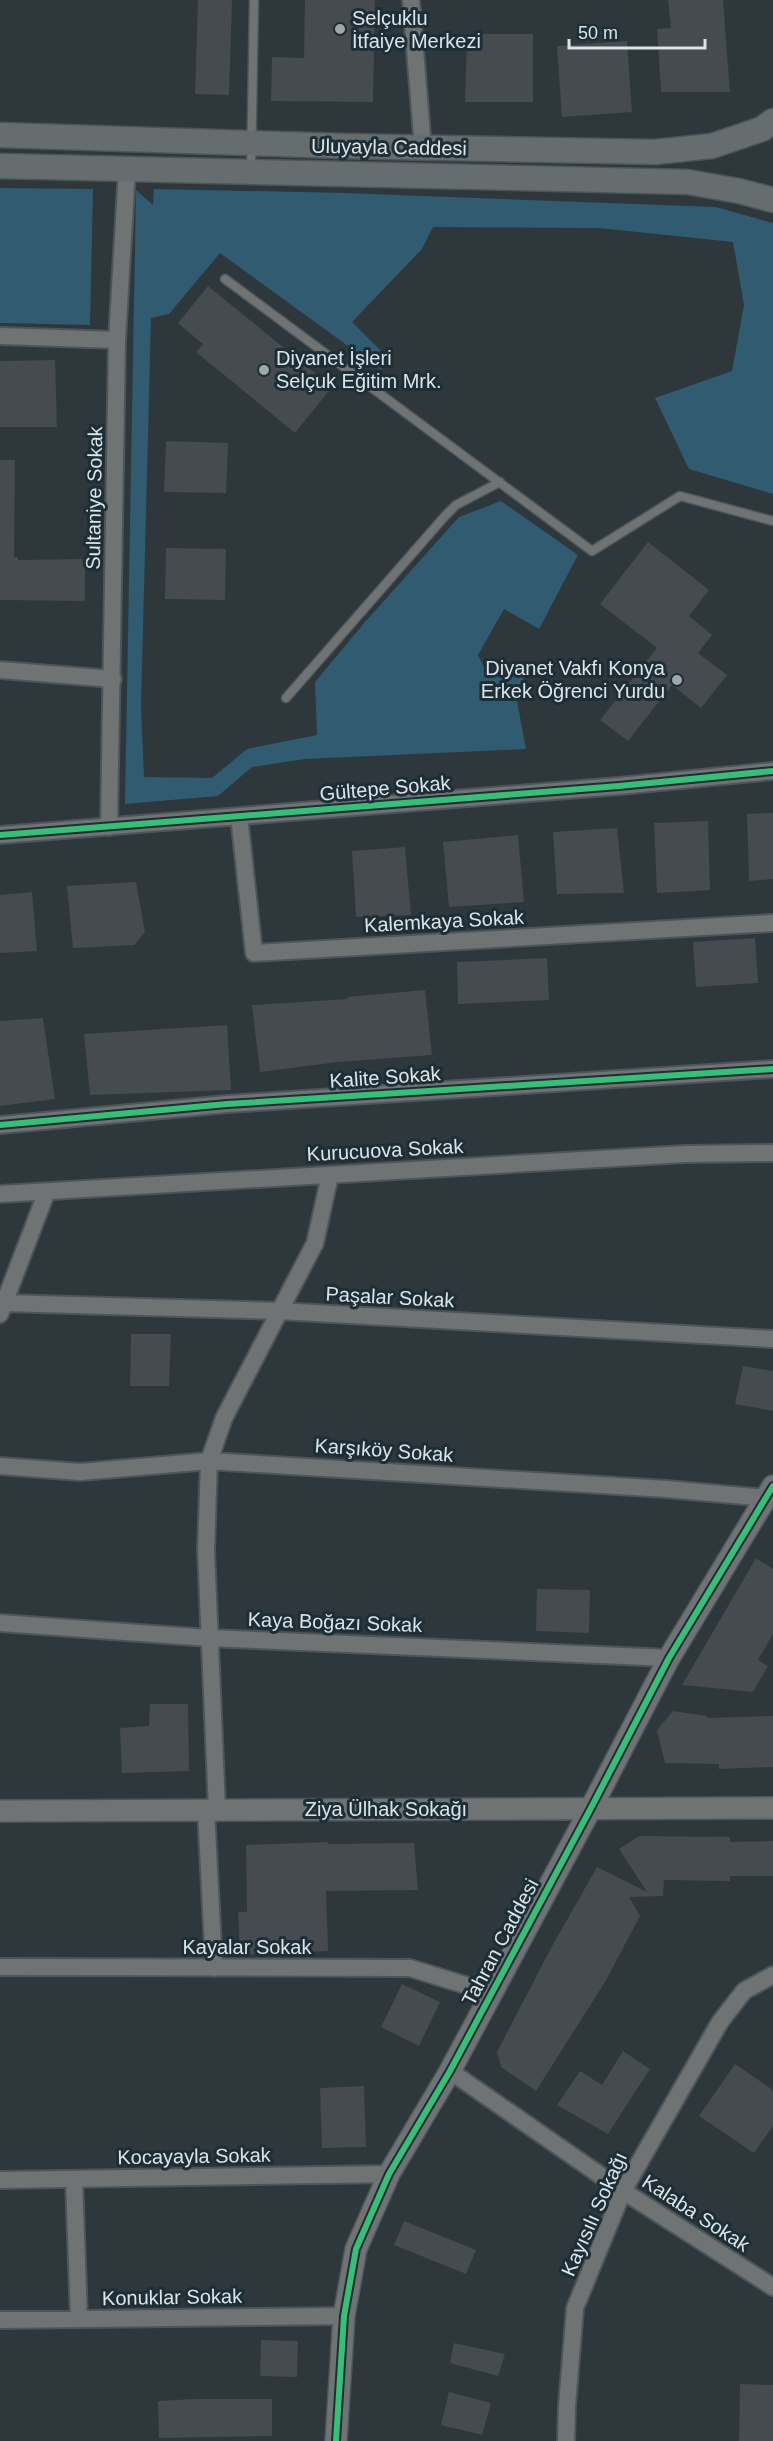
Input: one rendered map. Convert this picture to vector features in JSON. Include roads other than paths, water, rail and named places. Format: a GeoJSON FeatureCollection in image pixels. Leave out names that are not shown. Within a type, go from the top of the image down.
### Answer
{"type":"FeatureCollection","features":[{"type":"Feature","properties":{"kind":"main road","name":"Uluyayla Caddesi"},"geometry":{"type":"LineString","coordinates":[[0,135],[423,148],[655,152],[712,146],[762,129],[773,121]]}},
{"type":"Feature","properties":{"kind":"main road","name":"Uluyayla Caddesi"},"geometry":{"type":"LineString","coordinates":[[0,166],[688,182],[773,200]]}},
{"type":"Feature","properties":{"kind":"street"},"geometry":{"type":"LineString","coordinates":[[411,0],[423,148]]}},
{"type":"Feature","properties":{"kind":"street","name":"Sultaniye Sokak"},"geometry":{"type":"LineString","coordinates":[[109,827],[117,340],[127,169]]}},
{"type":"Feature","properties":{"kind":"street"},"geometry":{"type":"LineString","coordinates":[[0,336],[117,340]]}},
{"type":"Feature","properties":{"kind":"street"},"geometry":{"type":"LineString","coordinates":[[0,670],[113,679]]}},
{"type":"Feature","properties":{"kind":"street","name":"Gültepe Sokak"},"geometry":{"type":"LineString","coordinates":[[0,835],[607,787],[773,771]]}},
{"type":"Feature","properties":{"kind":"street","name":"Kalemkaya Sokak"},"geometry":{"type":"LineString","coordinates":[[239,816],[254,953],[773,923]]}},
{"type":"Feature","properties":{"kind":"street","name":"Kalite Sokak"},"geometry":{"type":"LineString","coordinates":[[0,1125],[227,1104],[773,1070]]}},
{"type":"Feature","properties":{"kind":"street","name":"Kurucuova Sokak"},"geometry":{"type":"LineString","coordinates":[[0,1194],[685,1154],[773,1153]]}},
{"type":"Feature","properties":{"kind":"street"},"geometry":{"type":"LineString","coordinates":[[214,1968],[210,1638],[206,1550],[209,1461],[224,1418],[315,1243],[330,1175]]}},
{"type":"Feature","properties":{"kind":"street"},"geometry":{"type":"LineString","coordinates":[[2,1309],[47,1191]]}},
{"type":"Feature","properties":{"kind":"street","name":"Paşalar Sokak"},"geometry":{"type":"LineString","coordinates":[[2,1309],[279,1311],[773,1339]]}},
{"type":"Feature","properties":{"kind":"street","name":"Karşıköy Sokak"},"geometry":{"type":"LineString","coordinates":[[0,1466],[80,1472],[209,1461],[666,1489],[769,1492]]}},
{"type":"Feature","properties":{"kind":"street","name":"Tahran Caddesi"},"geometry":{"type":"LineString","coordinates":[[336,2441],[344,2316],[356,2249],[389,2174],[450,2071],[669,1658],[769,1492]]}},
{"type":"Feature","properties":{"kind":"street","name":"Kaya Boğazı Sokak"},"geometry":{"type":"LineString","coordinates":[[0,1623],[210,1638],[669,1658]]}},
{"type":"Feature","properties":{"kind":"street","name":"Ziya Ülhak Sokağı"},"geometry":{"type":"LineString","coordinates":[[0,1811],[773,1808]]}},
{"type":"Feature","properties":{"kind":"street","name":"Kayalar Sokak"},"geometry":{"type":"LineString","coordinates":[[0,1967],[410,1968],[491,1993]]}},
{"type":"Feature","properties":{"kind":"street","name":"Kayısılı Sokağı"},"geometry":{"type":"LineString","coordinates":[[566,2441],[575,2308],[623,2191],[720,2022],[744,1992],[773,1975]]}},
{"type":"Feature","properties":{"kind":"street","name":"Kalaba Sokak"},"geometry":{"type":"LineString","coordinates":[[450,2071],[623,2191],[773,2287]]}},
{"type":"Feature","properties":{"kind":"street","name":"Kocayayla Sokak"},"geometry":{"type":"LineString","coordinates":[[0,2180],[389,2174]]}},
{"type":"Feature","properties":{"kind":"street"},"geometry":{"type":"LineString","coordinates":[[74,2179],[79,2319]]}},
{"type":"Feature","properties":{"kind":"street","name":"Konuklar Sokak"},"geometry":{"type":"LineString","coordinates":[[0,2320],[344,2316]]}},
{"type":"Feature","properties":{"kind":"lane"},"geometry":{"type":"LineString","coordinates":[[251,171],[254,0]]}},
{"type":"Feature","properties":{"kind":"lane"},"geometry":{"type":"LineString","coordinates":[[225,279],[592,551],[680,496],[773,521]]}},
{"type":"Feature","properties":{"kind":"lane"},"geometry":{"type":"LineString","coordinates":[[286,698],[444,516],[456,505],[500,482]]}},
{"type":"Feature","properties":{"kind":"place","name":"Selçuklu İtfaiye Merkezi"},"geometry":{"type":"Point","coordinates":[340,29]}},
{"type":"Feature","properties":{"kind":"place","name":"Diyanet İşleri Selçuk Eğitim Mrk."},"geometry":{"type":"Point","coordinates":[264,370]}},
{"type":"Feature","properties":{"kind":"place","name":"Diyanet Vakfı Konya Erkek Öğrenci Yurdu"},"geometry":{"type":"Point","coordinates":[677,680]}}]}
